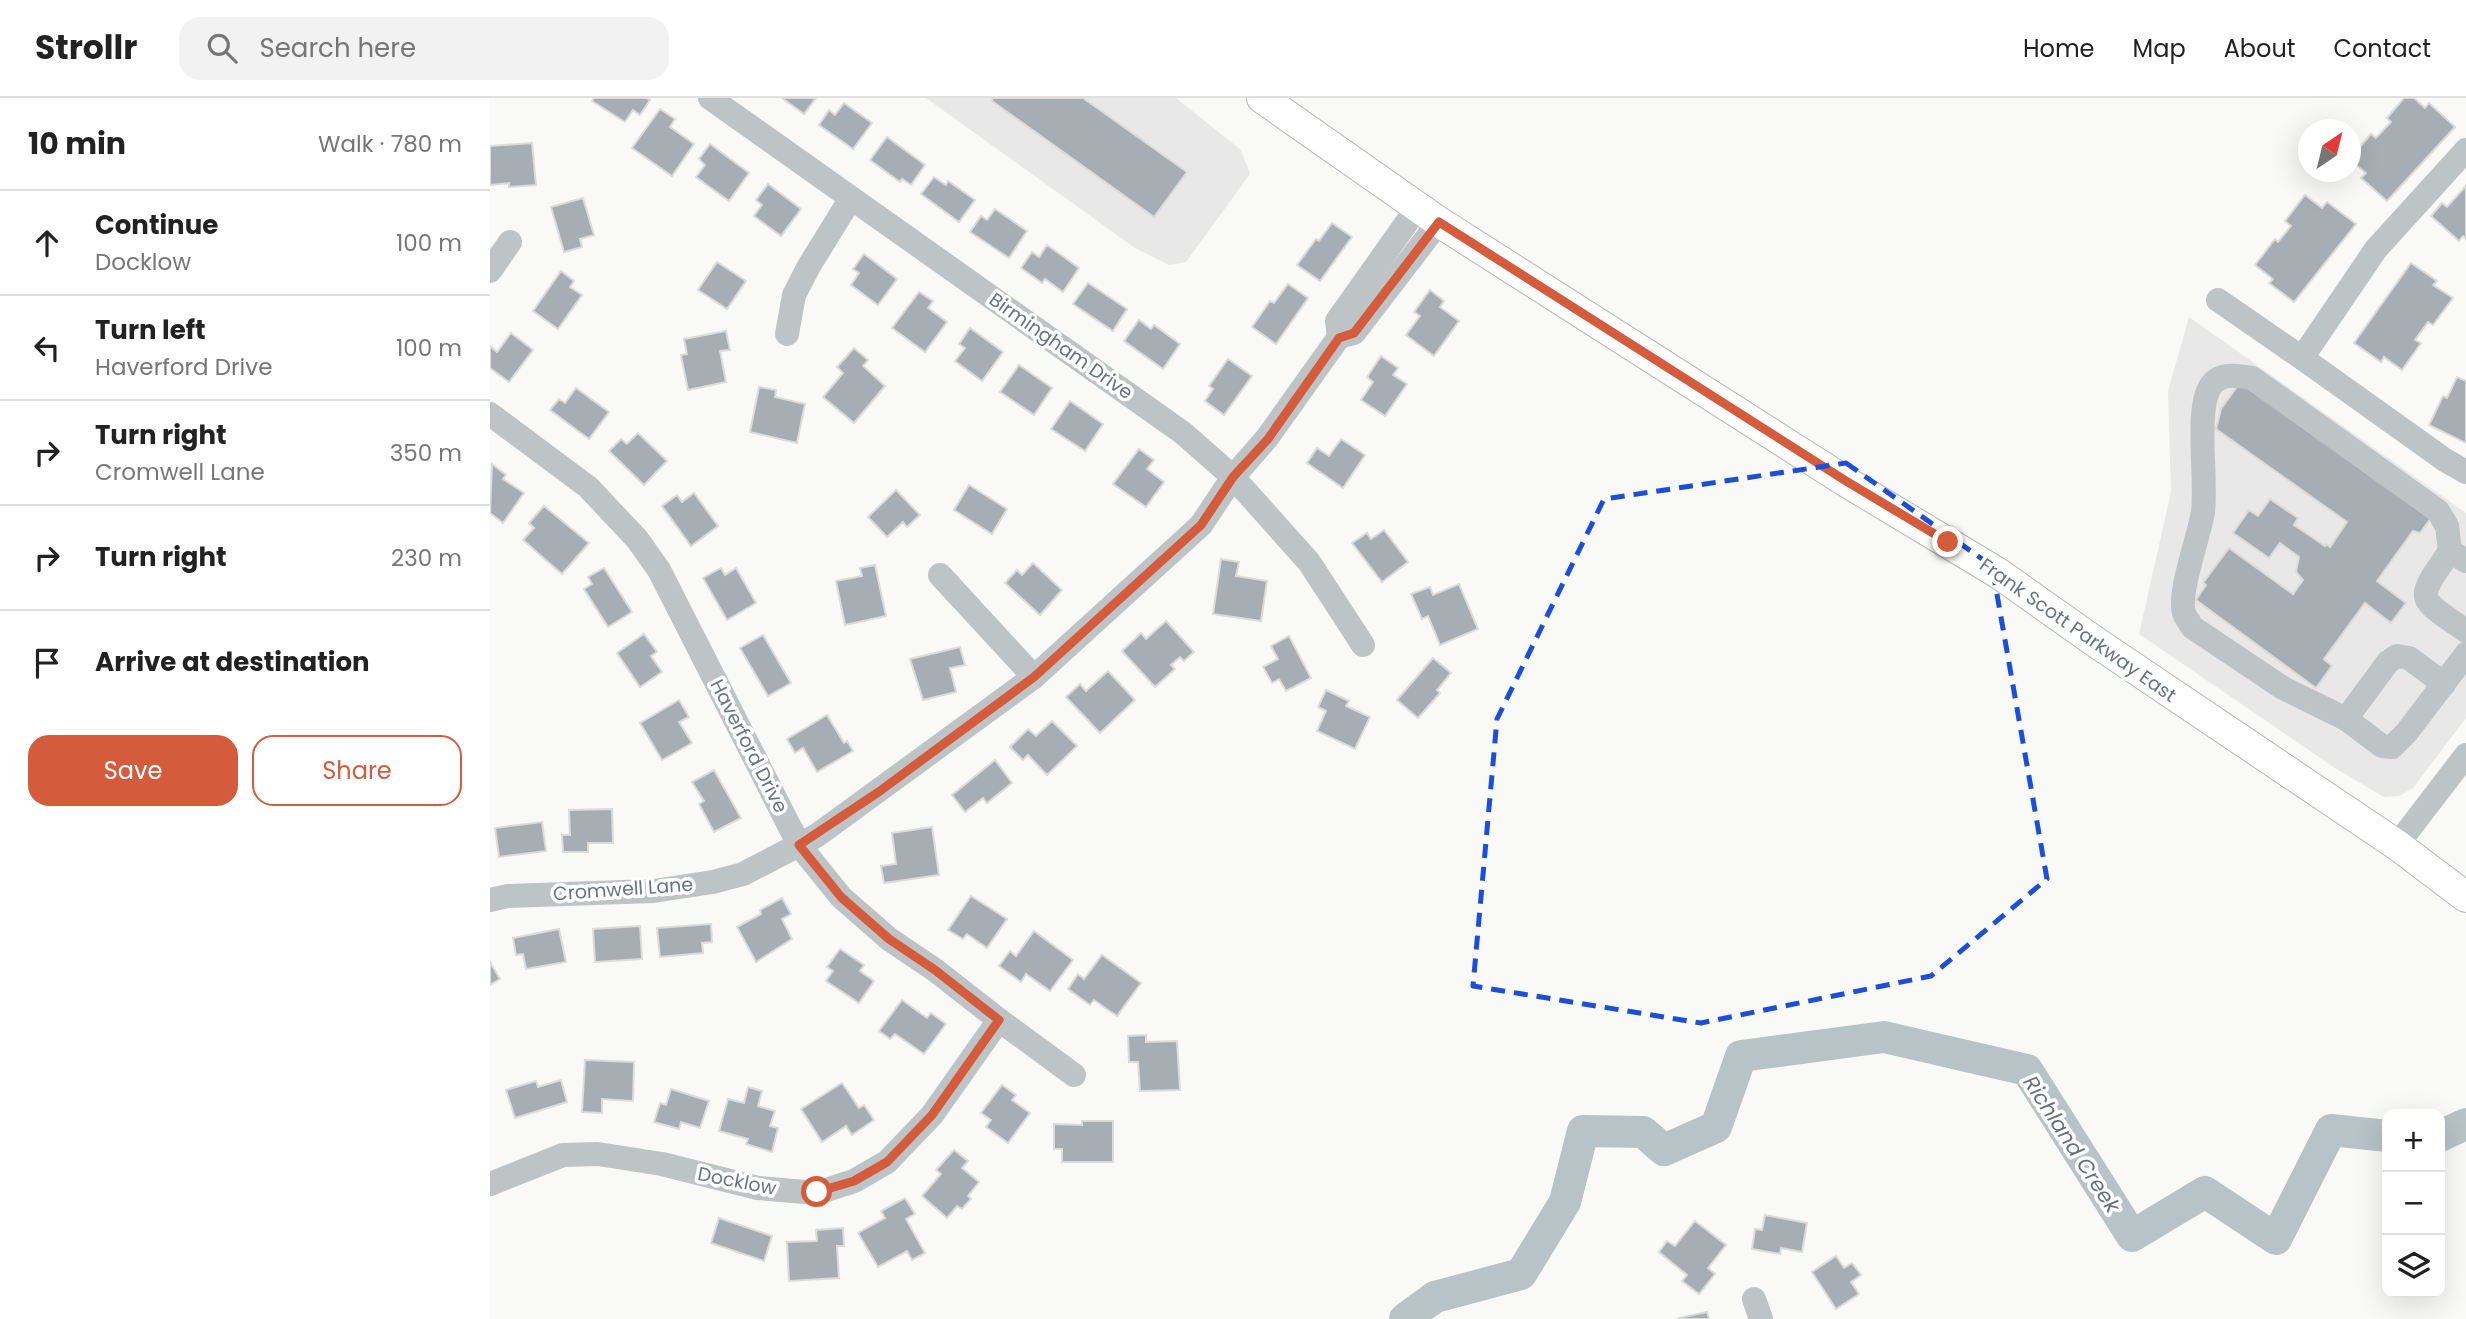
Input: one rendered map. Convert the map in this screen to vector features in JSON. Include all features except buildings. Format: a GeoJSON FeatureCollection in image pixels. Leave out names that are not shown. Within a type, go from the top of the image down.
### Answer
{"type":"FeatureCollection","features":[{"type":"Feature","properties":{"kind":"main road","name":"Frank Scott Parkway East"},"geometry":{"type":"LineString","coordinates":[[1262,98],[1428,215],[1846,481],[1998,573],[2163,689],[2397,845],[2466,897]]}},
{"type":"Feature","properties":{"kind":"street","name":"Birmingham Drive"},"geometry":{"type":"LineString","coordinates":[[710,98],[1183,433],[1233,477],[1309,562],[1363,645]]}},
{"type":"Feature","properties":{"kind":"street"},"geometry":{"type":"LineString","coordinates":[[2302,358],[2375,249],[2466,150]]}},
{"type":"Feature","properties":{"kind":"street"},"geometry":{"type":"LineString","coordinates":[[787,334],[794,295],[851,198]]}},
{"type":"Feature","properties":{"kind":"street","name":"Cromwell Lane"},"geometry":{"type":"LineString","coordinates":[[490,900],[508,896],[653,891],[713,882],[743,873],[799,845],[880,791],[1034,677],[1201,525],[1233,477],[1268,439],[1339,338],[1337,321],[1428,215]]}},
{"type":"Feature","properties":{"kind":"street"},"geometry":{"type":"LineString","coordinates":[[490,271],[510,242]]}},
{"type":"Feature","properties":{"kind":"street"},"geometry":{"type":"LineString","coordinates":[[2218,300],[2466,472]]}},
{"type":"Feature","properties":{"kind":"street"},"geometry":{"type":"LineString","coordinates":[[2466,631],[2428,605],[2425,596],[2426,586],[2458,556],[2438,511],[2252,378],[2232,374],[2209,388],[2204,430],[2203,512],[2185,594],[2184,613],[2192,627],[2283,688],[2346,719],[2382,746],[2392,747],[2407,732],[2466,654]]}},
{"type":"Feature","properties":{"kind":"street","name":"Haverford Drive"},"geometry":{"type":"LineString","coordinates":[[490,414],[588,487],[637,539],[659,570],[799,845],[841,897],[889,939],[935,970],[1074,1075]]}},
{"type":"Feature","properties":{"kind":"street"},"geometry":{"type":"LineString","coordinates":[[940,575],[1034,677]]}},
{"type":"Feature","properties":{"kind":"street"},"geometry":{"type":"LineString","coordinates":[[2346,719],[2388,662],[2397,656],[2409,658],[2444,684]]}},
{"type":"Feature","properties":{"kind":"street"},"geometry":{"type":"LineString","coordinates":[[2397,845],[2466,755]]}},
{"type":"Feature","properties":{"kind":"street","name":"Docklow"},"geometry":{"type":"LineString","coordinates":[[490,1184],[563,1155],[598,1154],[662,1164],[758,1188],[817,1192],[854,1181],[887,1162],[932,1115],[999,1020]]}},
{"type":"Feature","properties":{"kind":"highlighted area"},"geometry":{"type":"Polygon","coordinates":[[[1846,463],[1992,566],[2047,879],[1931,976],[1701,1023],[1473,986],[1497,719],[1604,499],[1846,463]]]}},
{"type":"Feature","properties":{"kind":"shaded area"},"geometry":{"type":"Polygon","coordinates":[[[926,98],[1176,98],[1241,150],[1250,174],[1186,262],[1169,265],[1135,248],[926,98]]]}},
{"type":"Feature","properties":{"kind":"shaded area"},"geometry":{"type":"Polygon","coordinates":[[[2189,317],[2466,513],[2466,718],[2413,788],[2399,796],[2384,797],[2335,768],[2139,634],[2171,492],[2168,391],[2189,317]]]}},
{"type":"Feature","properties":{"kind":"waterway","name":"Richland Creek"},"geometry":{"type":"LineString","coordinates":[[1405,1319],[1435,1297],[1521,1274],[1565,1202],[1583,1131],[1643,1132],[1664,1150],[1716,1127],[1741,1056],[1884,1037],[2027,1070],[2132,1236],[2205,1192],[2276,1239],[2331,1130],[2382,1135]]}},
{"type":"Feature","properties":{"kind":"waterway","name":"Richland Creek"},"geometry":{"type":"LineString","coordinates":[[2445,1134],[2466,1124]]}},
{"type":"Feature","properties":{"kind":"route"},"geometry":{"type":"LineString","coordinates":[[817,1192],[854,1181],[887,1162],[932,1115],[999,1020],[935,970],[889,939],[841,897],[799,845],[880,791],[1034,677],[1201,525],[1233,477],[1268,439],[1339,338],[1354,333],[1439,222],[1896,513],[1948,542]]}}]}
